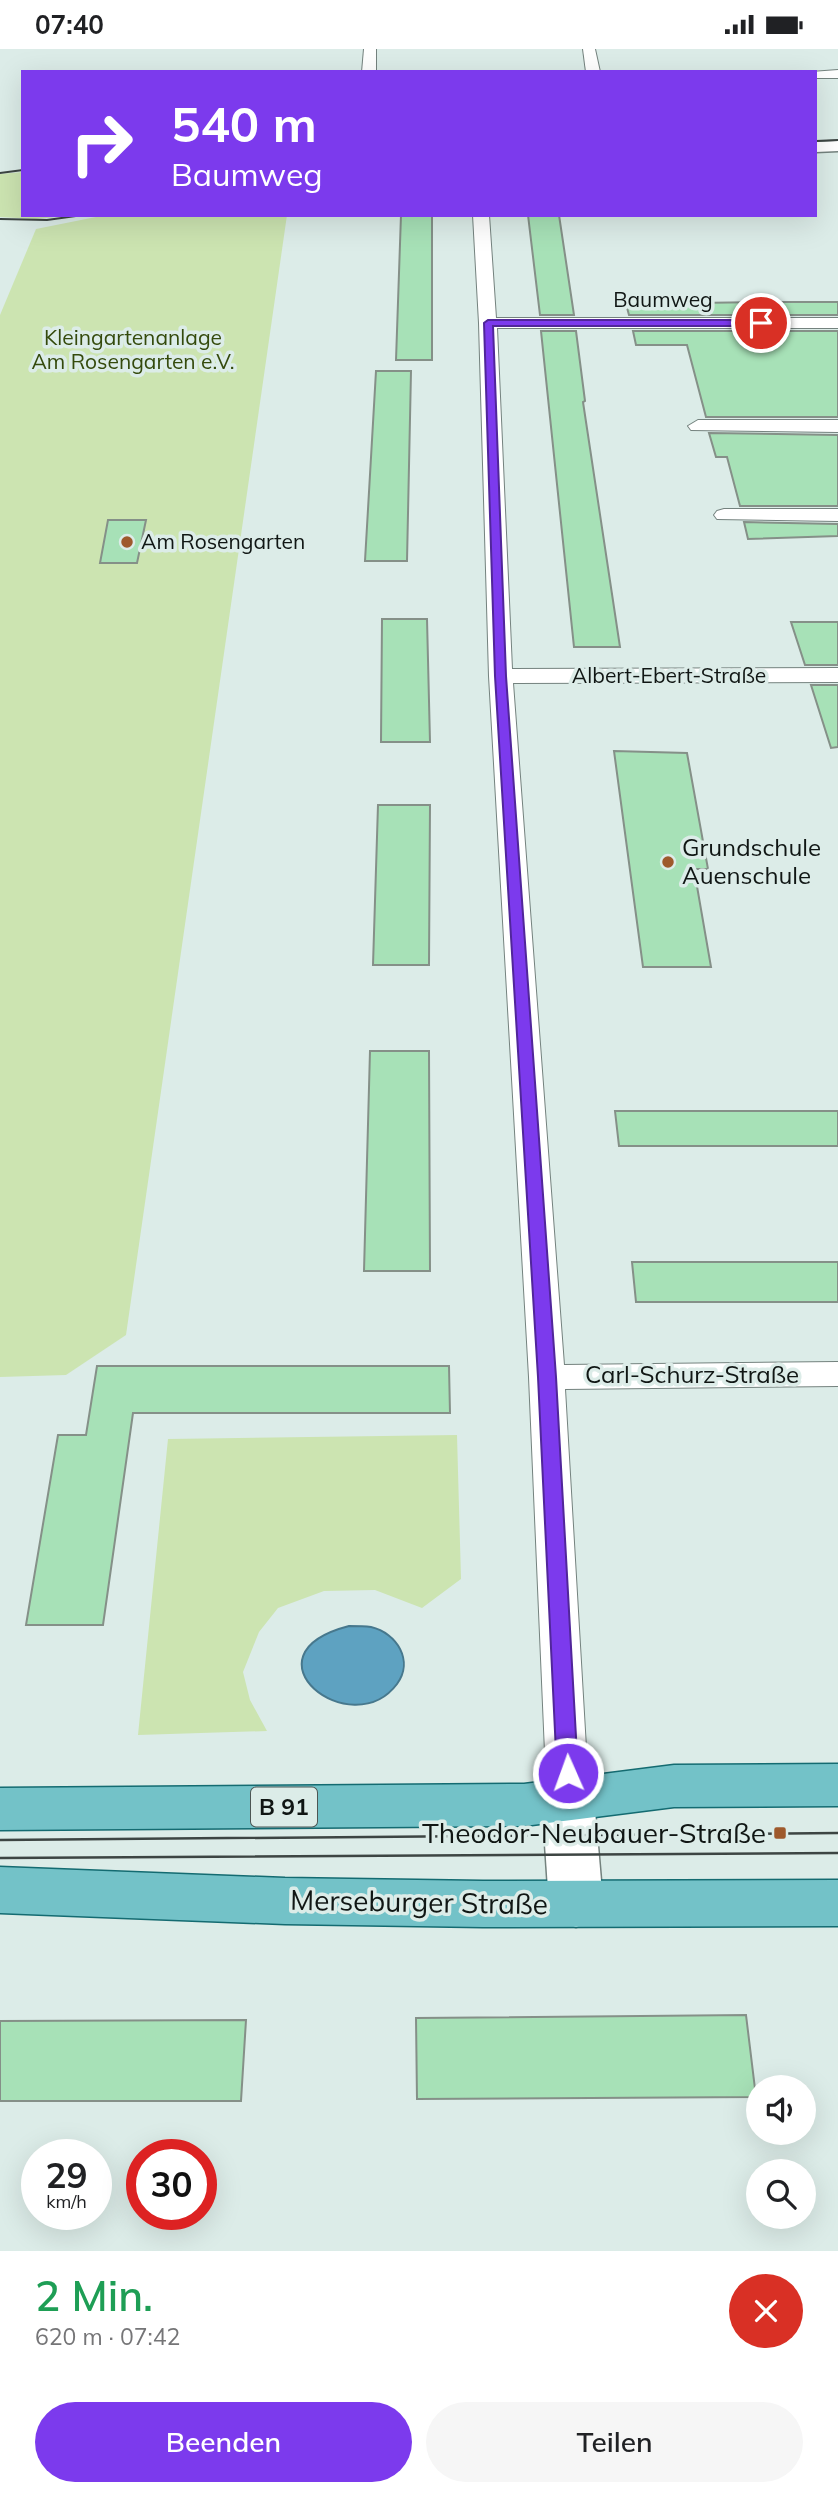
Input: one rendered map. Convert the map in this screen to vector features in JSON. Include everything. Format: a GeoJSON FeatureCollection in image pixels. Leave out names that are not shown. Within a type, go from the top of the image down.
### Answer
{"type":"FeatureCollection","features":[{"type":"Feature","properties":{"kind":"main road","name":"B 91"},"geometry":{"type":"LineString","coordinates":[[0,1809],[524,1805],[674,1786],[838,1785]]}},
{"type":"Feature","properties":{"kind":"main road","name":"Merseburger Straße"},"geometry":{"type":"LineString","coordinates":[[0,1890],[285,1901],[838,1903]]}},
{"type":"Feature","properties":{"kind":"street"},"geometry":{"type":"LineString","coordinates":[[369,70],[370,49]]}},
{"type":"Feature","properties":{"kind":"street"},"geometry":{"type":"LineString","coordinates":[[589,49],[593,70]]}},
{"type":"Feature","properties":{"kind":"street"},"geometry":{"type":"LineString","coordinates":[[817,74],[838,74]]}},
{"type":"Feature","properties":{"kind":"street"},"geometry":{"type":"LineString","coordinates":[[817,137],[838,136]]}},
{"type":"Feature","properties":{"kind":"street"},"geometry":{"type":"LineString","coordinates":[[817,147],[838,146]]}},
{"type":"Feature","properties":{"kind":"street"},"geometry":{"type":"LineString","coordinates":[[481,217],[488,323],[500,676],[547,1377],[568,1799],[576,1904]]}},
{"type":"Feature","properties":{"kind":"street","name":"Baumweg"},"geometry":{"type":"LineString","coordinates":[[488,323],[838,323]]}},
{"type":"Feature","properties":{"kind":"street"},"geometry":{"type":"LineString","coordinates":[[698,426],[838,426]]}},
{"type":"Feature","properties":{"kind":"street"},"geometry":{"type":"LineString","coordinates":[[724,515],[838,515]]}},
{"type":"Feature","properties":{"kind":"street","name":"Albert-Ebert-Straße"},"geometry":{"type":"LineString","coordinates":[[500,676],[838,675]]}},
{"type":"Feature","properties":{"kind":"street","name":"Carl-Schurz-Straße"},"geometry":{"type":"LineString","coordinates":[[547,1377],[838,1374]]}},
{"type":"Feature","properties":{"kind":"green space"},"geometry":{"type":"Polygon","coordinates":[[[21,172],[21,217],[56,217],[36,219],[0,217],[0,174],[21,172]]]}},
{"type":"Feature","properties":{"kind":"green space","name":"Kleingartenanlage Am Rosengarten e.V."},"geometry":{"type":"Polygon","coordinates":[[[96,217],[287,217],[126,1335],[66,1375],[0,1377],[0,315],[36,229],[96,217]]]}},
{"type":"Feature","properties":{"kind":"green space"},"geometry":{"type":"Polygon","coordinates":[[[457,1435],[461,1579],[422,1608],[375,1590],[324,1591],[278,1608],[259,1632],[243,1672],[250,1700],[267,1731],[138,1735],[168,1439],[457,1435]]]}},
{"type":"Feature","properties":{"kind":"water"},"geometry":{"type":"Polygon","coordinates":[[[349,1626],[371,1627],[388,1635],[400,1649],[404,1666],[397,1684],[377,1700],[354,1705],[332,1700],[314,1689],[303,1673],[303,1656],[317,1639],[349,1626]]]}},
{"type":"Feature","properties":{"kind":"building"},"geometry":{"type":"Polygon","coordinates":[[[401,217],[432,217],[432,360],[396,360],[401,217]]]}},
{"type":"Feature","properties":{"kind":"building"},"geometry":{"type":"Polygon","coordinates":[[[528,217],[559,217],[574,315],[540,315],[528,217]]]}},
{"type":"Feature","properties":{"kind":"building"},"geometry":{"type":"Polygon","coordinates":[[[838,302],[838,315],[629,315],[626,304],[838,302]]]}},
{"type":"Feature","properties":{"kind":"building"},"geometry":{"type":"Polygon","coordinates":[[[541,331],[576,331],[583,402],[620,647],[574,647],[541,331]]]}},
{"type":"Feature","properties":{"kind":"building"},"geometry":{"type":"Polygon","coordinates":[[[633,331],[838,331],[838,417],[706,417],[687,345],[636,345],[633,331]]]}},
{"type":"Feature","properties":{"kind":"building"},"geometry":{"type":"Polygon","coordinates":[[[376,371],[411,371],[407,561],[365,561],[376,371]]]}},
{"type":"Feature","properties":{"kind":"building"},"geometry":{"type":"Polygon","coordinates":[[[709,433],[838,435],[838,506],[740,506],[727,457],[716,457],[709,433]]]}},
{"type":"Feature","properties":{"kind":"building","name":"Am Rosengarten"},"geometry":{"type":"Polygon","coordinates":[[[108,520],[146,520],[137,563],[100,563],[108,520]]]}},
{"type":"Feature","properties":{"kind":"building"},"geometry":{"type":"Polygon","coordinates":[[[744,522],[838,524],[838,536],[748,539],[744,522]]]}},
{"type":"Feature","properties":{"kind":"building"},"geometry":{"type":"Polygon","coordinates":[[[382,619],[427,619],[430,742],[381,742],[382,619]]]}},
{"type":"Feature","properties":{"kind":"building"},"geometry":{"type":"Polygon","coordinates":[[[791,622],[838,622],[838,665],[805,665],[791,622]]]}},
{"type":"Feature","properties":{"kind":"building"},"geometry":{"type":"Polygon","coordinates":[[[811,685],[838,685],[838,747],[831,748],[811,685]]]}},
{"type":"Feature","properties":{"kind":"building","name":"Grundschule Auenschule"},"geometry":{"type":"Polygon","coordinates":[[[614,751],[687,753],[708,869],[694,869],[711,967],[643,967],[614,751]]]}},
{"type":"Feature","properties":{"kind":"building"},"geometry":{"type":"Polygon","coordinates":[[[378,805],[430,805],[429,965],[373,965],[378,805]]]}},
{"type":"Feature","properties":{"kind":"building"},"geometry":{"type":"Polygon","coordinates":[[[370,1051],[429,1051],[430,1271],[364,1271],[370,1051]]]}},
{"type":"Feature","properties":{"kind":"building"},"geometry":{"type":"Polygon","coordinates":[[[615,1111],[838,1111],[838,1146],[619,1146],[615,1111]]]}},
{"type":"Feature","properties":{"kind":"building"},"geometry":{"type":"Polygon","coordinates":[[[632,1262],[838,1262],[838,1302],[636,1302],[632,1262]]]}},
{"type":"Feature","properties":{"kind":"building"},"geometry":{"type":"Polygon","coordinates":[[[97,1366],[449,1366],[450,1413],[133,1413],[103,1625],[26,1625],[58,1435],[86,1435],[97,1366]]]}},
{"type":"Feature","properties":{"kind":"building"},"geometry":{"type":"Polygon","coordinates":[[[746,2015],[753,2075],[746,2075],[746,2097],[417,2099],[416,2018],[746,2015]]]}},
{"type":"Feature","properties":{"kind":"building"},"geometry":{"type":"Polygon","coordinates":[[[246,2020],[241,2101],[0,2101],[0,2021],[246,2020]]]}},
{"type":"Feature","properties":{"kind":"tram line"},"geometry":{"type":"LineString","coordinates":[[817,141],[838,140]]}},
{"type":"Feature","properties":{"kind":"tram line"},"geometry":{"type":"LineString","coordinates":[[0,173],[21,170]]}},
{"type":"Feature","properties":{"kind":"tram line"},"geometry":{"type":"LineString","coordinates":[[0,219],[47,220],[69,217]]}},
{"type":"Feature","properties":{"kind":"tram line"},"geometry":{"type":"LineString","coordinates":[[0,1840],[838,1833]]}},
{"type":"Feature","properties":{"kind":"tram line"},"geometry":{"type":"LineString","coordinates":[[0,1858],[838,1853]]}},
{"type":"Feature","properties":{"kind":"place","name":"Am Rosengarten"},"geometry":{"type":"Point","coordinates":[127,542]}},
{"type":"Feature","properties":{"kind":"place","name":"Grundschule Auenschule"},"geometry":{"type":"Point","coordinates":[668,862]}},
{"type":"Feature","properties":{"kind":"place","name":"Theodor-Neubauer-Straße"},"geometry":{"type":"Point","coordinates":[780,1833]}},
{"type":"Feature","properties":{"kind":"route"},"geometry":{"type":"LineString","coordinates":[[568,1773],[547,1377],[500,676],[488,323],[761,323]]}}]}
